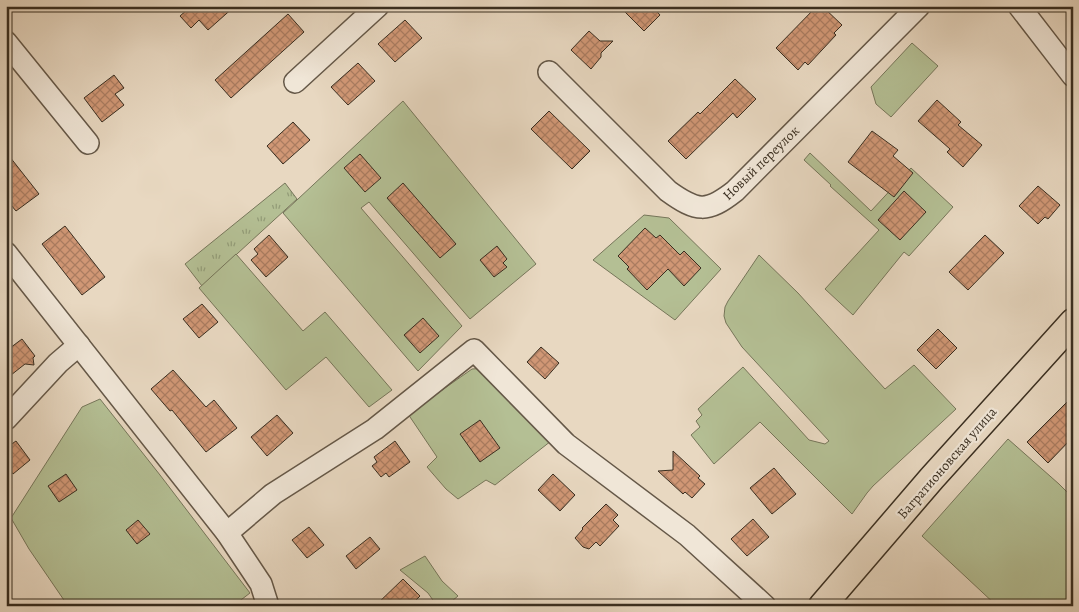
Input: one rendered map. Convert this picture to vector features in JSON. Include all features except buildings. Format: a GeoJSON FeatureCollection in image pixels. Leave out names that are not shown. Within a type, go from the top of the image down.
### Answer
{"type":"FeatureCollection","features":[{"type":"Feature","properties":{"kind":"main road","name":"Багратионовская улица"},"geometry":{"type":"LineString","coordinates":[[822,606],[932,478],[1073,322]]}},
{"type":"Feature","properties":{"kind":"street"},"geometry":{"type":"LineString","coordinates":[[295,82],[378,6]]}},
{"type":"Feature","properties":{"kind":"street","name":"Новый переулок"},"geometry":{"type":"LineString","coordinates":[[549,72],[668,191],[683,202],[697,207],[708,207],[735,191],[919,6]]}},
{"type":"Feature","properties":{"kind":"street"},"geometry":{"type":"LineString","coordinates":[[1019,6],[1073,76]]}},
{"type":"Feature","properties":{"kind":"street"},"geometry":{"type":"LineString","coordinates":[[6,42],[88,144]]}},
{"type":"Feature","properties":{"kind":"street"},"geometry":{"type":"LineString","coordinates":[[6,253],[227,533],[261,584],[268,606]]}},
{"type":"Feature","properties":{"kind":"street"},"geometry":{"type":"LineString","coordinates":[[6,419],[58,363],[79,345]]}},
{"type":"Feature","properties":{"kind":"street"},"geometry":{"type":"LineString","coordinates":[[227,533],[273,494],[375,429],[474,350],[566,444],[687,535],[765,606]]}},
{"type":"Feature","properties":{"kind":"green space"},"geometry":{"type":"Polygon","coordinates":[[[912,43],[938,66],[891,117],[876,104],[871,87],[912,43]]]}},
{"type":"Feature","properties":{"kind":"green space"},"geometry":{"type":"Polygon","coordinates":[[[403,101],[536,264],[470,319],[369,202],[361,208],[462,326],[418,371],[283,213],[403,101]]]}},
{"type":"Feature","properties":{"kind":"green space"},"geometry":{"type":"Polygon","coordinates":[[[810,153],[871,211],[911,168],[953,207],[909,256],[904,252],[853,315],[825,289],[879,230],[804,160],[810,153]]]}},
{"type":"Feature","properties":{"kind":"green space"},"geometry":{"type":"Polygon","coordinates":[[[285,183],[297,199],[202,286],[185,264],[285,183]]]}},
{"type":"Feature","properties":{"kind":"green space"},"geometry":{"type":"Polygon","coordinates":[[[644,215],[669,218],[721,269],[675,320],[593,260],[644,215]]]}},
{"type":"Feature","properties":{"kind":"green space"},"geometry":{"type":"Polygon","coordinates":[[[236,254],[303,331],[325,312],[392,390],[369,407],[326,357],[286,390],[199,288],[236,254]]]}},
{"type":"Feature","properties":{"kind":"green space"},"geometry":{"type":"Polygon","coordinates":[[[759,255],[798,293],[885,389],[914,365],[956,409],[873,486],[852,514],[760,422],[714,464],[691,435],[700,427],[696,421],[702,415],[698,409],[743,367],[809,440],[825,444],[829,441],[742,347],[726,323],[724,316],[725,307],[759,255]]]}},
{"type":"Feature","properties":{"kind":"green space"},"geometry":{"type":"Polygon","coordinates":[[[486,368],[551,441],[495,485],[486,480],[458,499],[446,489],[427,467],[437,457],[408,414],[472,369],[486,368]]]}},
{"type":"Feature","properties":{"kind":"green space"},"geometry":{"type":"Polygon","coordinates":[[[100,399],[250,593],[233,606],[68,606],[29,549],[11,518],[82,407],[100,399]]]}},
{"type":"Feature","properties":{"kind":"green space"},"geometry":{"type":"Polygon","coordinates":[[[1008,439],[1073,498],[1073,606],[997,606],[922,536],[1008,439]]]}},
{"type":"Feature","properties":{"kind":"green space"},"geometry":{"type":"Polygon","coordinates":[[[425,556],[442,581],[458,596],[446,606],[437,606],[428,593],[400,570],[425,556]]]}}]}
